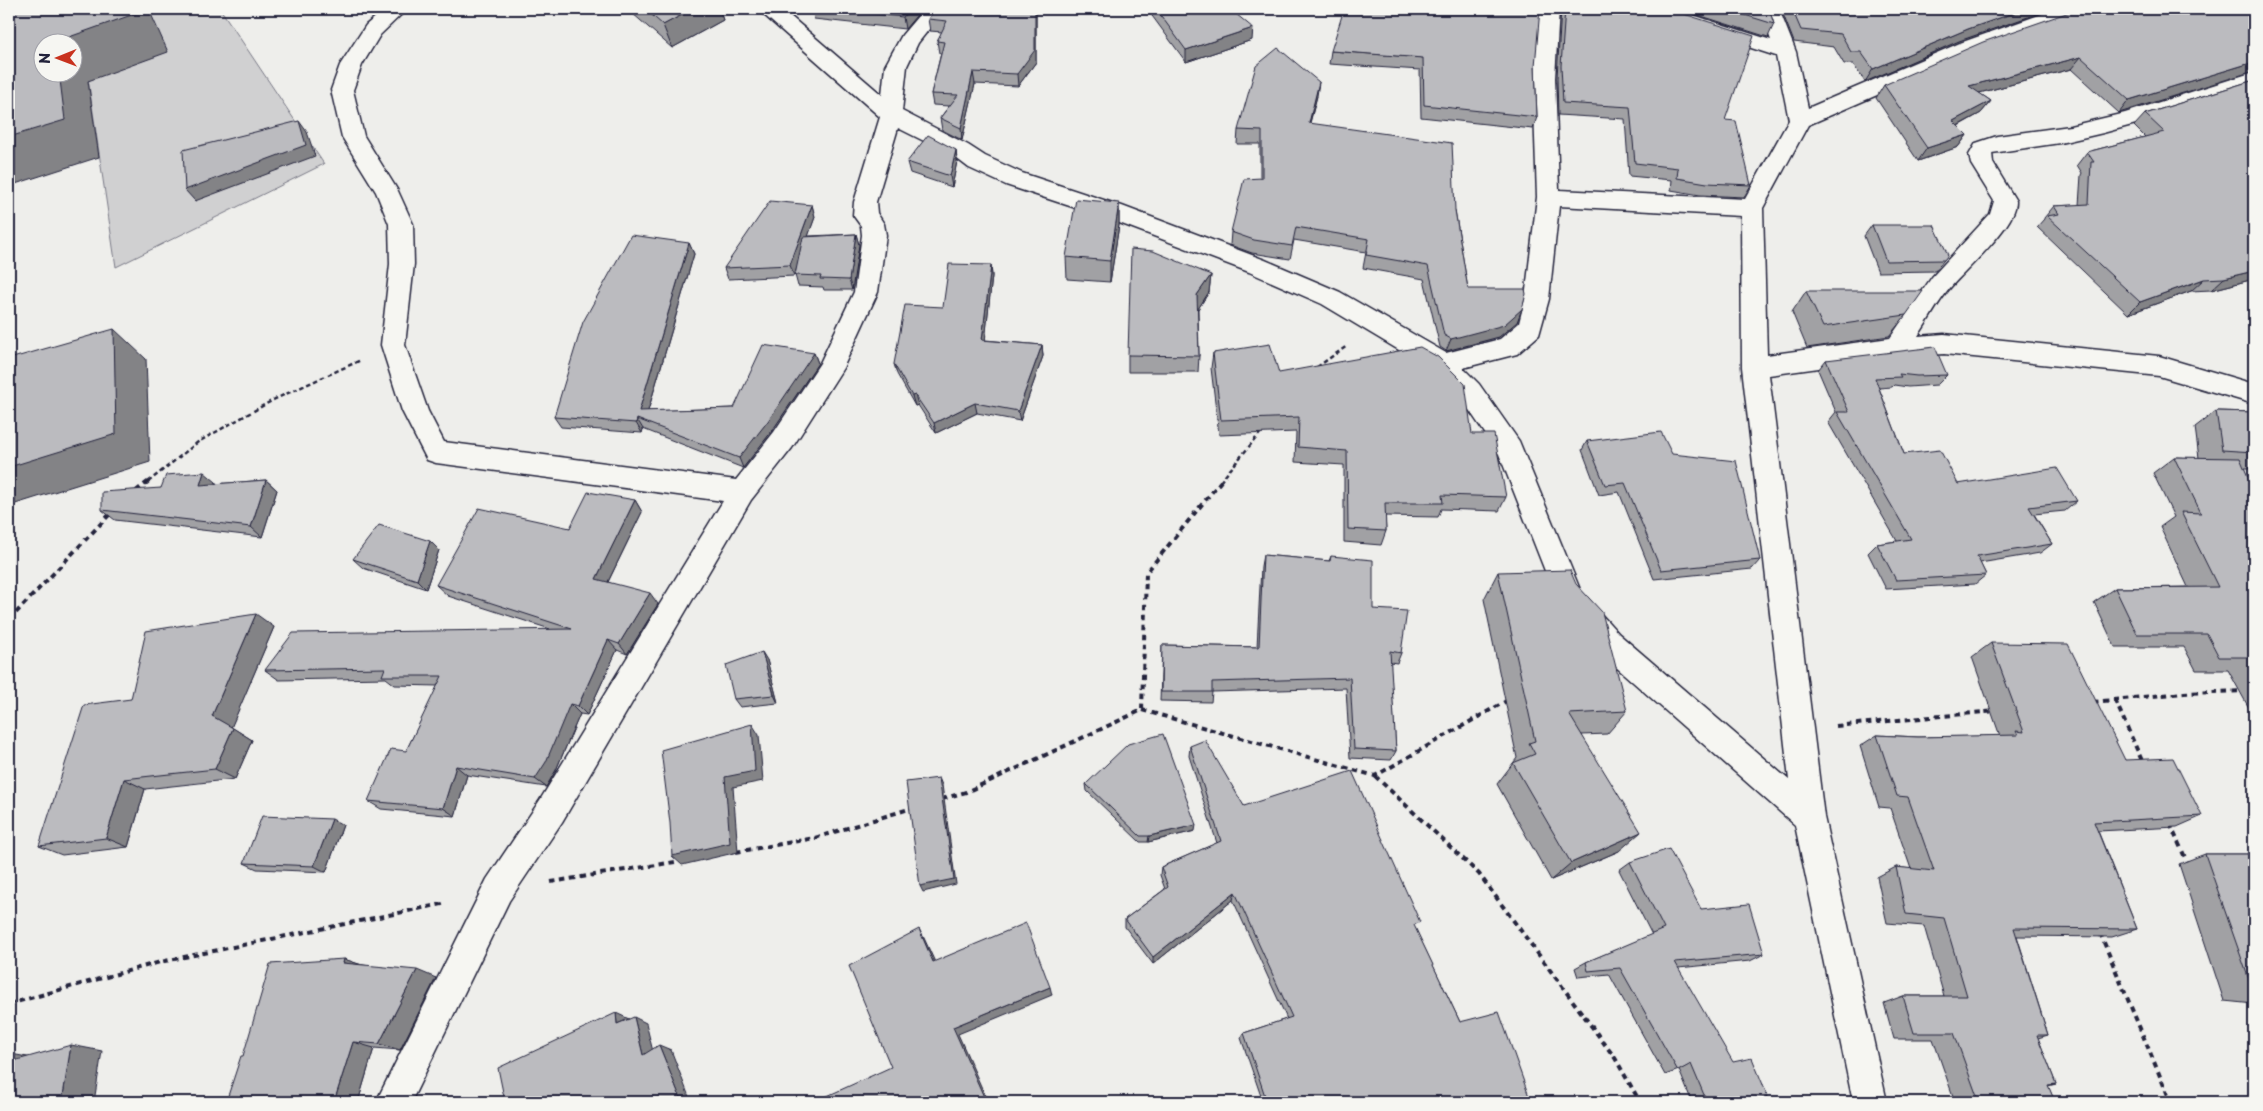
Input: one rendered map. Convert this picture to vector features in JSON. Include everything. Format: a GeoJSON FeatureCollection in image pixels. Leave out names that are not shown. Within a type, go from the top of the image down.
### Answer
{"type":"FeatureCollection","features":[{"type":"Feature","properties":{"kind":"street"},"geometry":{"type":"LineString","coordinates":[[397,9],[373,30],[351,66],[342,90],[353,137],[387,192],[401,224],[402,264],[393,345],[416,410],[436,452],[742,492]]}},
{"type":"Feature","properties":{"kind":"street"},"geometry":{"type":"LineString","coordinates":[[770,9],[891,115],[1014,179],[1114,212],[1257,266],[1331,298],[1443,364],[1470,391],[1510,449],[1570,600],[1609,643],[1809,817]]}},
{"type":"Feature","properties":{"kind":"street"},"geometry":{"type":"LineString","coordinates":[[393,1102],[498,890],[551,811],[742,492],[784,440],[830,368],[866,292],[874,235],[872,224],[865,215],[865,202],[891,115],[896,66],[909,40],[935,9]]}},
{"type":"Feature","properties":{"kind":"street"},"geometry":{"type":"LineString","coordinates":[[1443,364],[1508,347],[1530,328],[1537,299],[1548,197],[1544,78],[1549,9]]}},
{"type":"Feature","properties":{"kind":"street"},"geometry":{"type":"LineString","coordinates":[[1653,9],[1786,52]]}},
{"type":"Feature","properties":{"kind":"street"},"geometry":{"type":"LineString","coordinates":[[1769,9],[1786,52],[1800,120]]}},
{"type":"Feature","properties":{"kind":"street"},"geometry":{"type":"LineString","coordinates":[[1870,1102],[1809,817],[1755,367],[1752,208],[1800,120],[1967,48],[2076,9]]}},
{"type":"Feature","properties":{"kind":"street"},"geometry":{"type":"LineString","coordinates":[[1898,347],[1940,282],[1999,219],[2005,207],[2004,201],[1982,164],[1980,155],[1984,148],[2014,141],[2079,132],[2128,120],[2211,95],[2254,79]]}},
{"type":"Feature","properties":{"kind":"street"},"geometry":{"type":"LineString","coordinates":[[1548,197],[1668,205],[1752,208]]}},
{"type":"Feature","properties":{"kind":"street"},"geometry":{"type":"LineString","coordinates":[[1755,367],[1898,347],[1944,344],[2159,366],[2254,394]]}},
{"type":"Feature","properties":{"kind":"path"},"geometry":{"type":"LineString","coordinates":[[1314,370],[1375,324]]}},
{"type":"Feature","properties":{"kind":"path"},"geometry":{"type":"LineString","coordinates":[[133,494],[198,442],[275,399],[393,345]]}},
{"type":"Feature","properties":{"kind":"path"},"geometry":{"type":"LineString","coordinates":[[1142,710],[1146,573],[1263,429]]}},
{"type":"Feature","properties":{"kind":"path"},"geometry":{"type":"LineString","coordinates":[[9,620],[112,513]]}},
{"type":"Feature","properties":{"kind":"path"},"geometry":{"type":"LineString","coordinates":[[2087,702],[2184,693],[2254,690]]}},
{"type":"Feature","properties":{"kind":"path"},"geometry":{"type":"LineString","coordinates":[[1375,776],[1516,696]]}},
{"type":"Feature","properties":{"kind":"path"},"geometry":{"type":"LineString","coordinates":[[2115,700],[2147,771]]}},
{"type":"Feature","properties":{"kind":"path"},"geometry":{"type":"LineString","coordinates":[[938,800],[966,792],[1142,710],[1375,776],[1478,874],[1615,1058],[1640,1102]]}},
{"type":"Feature","properties":{"kind":"path"},"geometry":{"type":"LineString","coordinates":[[1798,729],[2005,710]]}},
{"type":"Feature","properties":{"kind":"path"},"geometry":{"type":"LineString","coordinates":[[728,853],[815,838],[919,806]]}},
{"type":"Feature","properties":{"kind":"path"},"geometry":{"type":"LineString","coordinates":[[2167,816],[2190,870]]}},
{"type":"Feature","properties":{"kind":"path"},"geometry":{"type":"LineString","coordinates":[[9,1004],[160,962],[428,908],[498,890],[689,860]]}},
{"type":"Feature","properties":{"kind":"path"},"geometry":{"type":"LineString","coordinates":[[2097,927],[2170,1100]]}},
{"type":"Feature","properties":{"kind":"path"},"geometry":{"type":"LineString","coordinates":[[2246,995],[2254,1013]]}},
{"type":"Feature","properties":{"kind":"shaded area"},"geometry":{"type":"Polygon","coordinates":[[[221,10],[324,164],[116,267],[79,18],[221,10]]]}},
{"type":"Feature","properties":{"kind":"building"},"geometry":{"type":"Polygon","coordinates":[[[9,9],[135,9],[137,13],[82,32],[32,32],[32,82],[60,82],[65,120],[9,137],[9,9]]]}},
{"type":"Feature","properties":{"kind":"building"},"geometry":{"type":"Polygon","coordinates":[[[645,9],[693,9],[663,25],[645,9]]]}},
{"type":"Feature","properties":{"kind":"building"},"geometry":{"type":"Polygon","coordinates":[[[824,9],[910,9],[903,17],[824,9]]]}},
{"type":"Feature","properties":{"kind":"building"},"geometry":{"type":"Polygon","coordinates":[[[936,9],[1035,9],[1035,50],[1017,74],[973,72],[961,128],[940,118],[958,95],[931,94],[944,42],[937,41],[947,21],[928,19],[936,9]]]}},
{"type":"Feature","properties":{"kind":"building"},"geometry":{"type":"Polygon","coordinates":[[[1156,9],[1230,9],[1253,28],[1186,50],[1156,9]]]}},
{"type":"Feature","properties":{"kind":"building"},"geometry":{"type":"Polygon","coordinates":[[[1344,9],[1540,9],[1535,66],[1537,117],[1424,105],[1423,58],[1331,51],[1344,9]]]}},
{"type":"Feature","properties":{"kind":"building"},"geometry":{"type":"Polygon","coordinates":[[[1565,9],[1668,9],[1754,36],[1725,120],[1736,121],[1751,185],[1707,183],[1677,178],[1678,168],[1635,163],[1630,107],[1563,103],[1561,66],[1565,9]]]}},
{"type":"Feature","properties":{"kind":"building"},"geometry":{"type":"Polygon","coordinates":[[[1725,9],[1769,9],[1774,24],[1725,9]]]}},
{"type":"Feature","properties":{"kind":"building"},"geometry":{"type":"Polygon","coordinates":[[[1792,9],[2025,9],[1968,29],[1873,69],[1861,52],[1851,52],[1841,34],[1801,30],[1792,9]]]}},
{"type":"Feature","properties":{"kind":"building"},"geometry":{"type":"Polygon","coordinates":[[[2078,9],[2254,9],[2254,62],[2129,100],[2081,57],[1969,86],[1991,101],[1953,121],[1967,135],[1927,148],[1884,85],[1983,42],[2078,9]]]}},
{"type":"Feature","properties":{"kind":"building"},"geometry":{"type":"Polygon","coordinates":[[[1278,48],[1319,82],[1309,123],[1452,143],[1455,210],[1468,289],[1525,289],[1526,294],[1522,309],[1504,325],[1451,339],[1444,335],[1428,266],[1366,255],[1369,239],[1296,227],[1292,246],[1254,240],[1231,232],[1244,179],[1262,178],[1262,131],[1238,130],[1256,66],[1278,48]]]}},
{"type":"Feature","properties":{"kind":"building"},"geometry":{"type":"Polygon","coordinates":[[[2254,80],[2254,271],[2224,278],[2204,279],[2140,302],[2047,216],[2059,214],[2054,206],[2089,204],[2091,162],[2094,162],[2087,152],[2164,132],[2145,114],[2254,80]]]}},
{"type":"Feature","properties":{"kind":"building"},"geometry":{"type":"Polygon","coordinates":[[[299,121],[306,145],[185,190],[183,150],[299,121]]]}},
{"type":"Feature","properties":{"kind":"building"},"geometry":{"type":"Polygon","coordinates":[[[928,135],[956,150],[950,176],[907,162],[928,135]]]}},
{"type":"Feature","properties":{"kind":"building"},"geometry":{"type":"Polygon","coordinates":[[[1076,199],[1119,203],[1110,261],[1066,257],[1076,199]]]}},
{"type":"Feature","properties":{"kind":"building"},"geometry":{"type":"Polygon","coordinates":[[[770,201],[812,205],[790,265],[724,268],[770,201]]]}},
{"type":"Feature","properties":{"kind":"building"},"geometry":{"type":"Polygon","coordinates":[[[1872,225],[1934,225],[1948,255],[1944,260],[1886,261],[1872,225]]]}},
{"type":"Feature","properties":{"kind":"building"},"geometry":{"type":"Polygon","coordinates":[[[856,234],[849,280],[820,279],[821,276],[795,275],[803,237],[856,234]]]}},
{"type":"Feature","properties":{"kind":"building"},"geometry":{"type":"Polygon","coordinates":[[[631,235],[689,243],[639,411],[734,408],[763,345],[814,353],[768,421],[739,458],[637,419],[636,423],[554,417],[583,322],[631,235]]]}},
{"type":"Feature","properties":{"kind":"building"},"geometry":{"type":"Polygon","coordinates":[[[1131,249],[1153,251],[1211,275],[1197,295],[1199,356],[1128,355],[1131,249]]]}},
{"type":"Feature","properties":{"kind":"building"},"geometry":{"type":"Polygon","coordinates":[[[949,264],[991,265],[982,340],[1042,345],[1018,411],[975,403],[934,423],[915,395],[912,396],[894,364],[905,305],[943,307],[949,264]]]}},
{"type":"Feature","properties":{"kind":"building"},"geometry":{"type":"Polygon","coordinates":[[[1806,291],[1923,291],[1906,315],[1823,327],[1806,291]]]}},
{"type":"Feature","properties":{"kind":"building"},"geometry":{"type":"Polygon","coordinates":[[[114,329],[116,434],[9,467],[9,359],[114,329]]]}},
{"type":"Feature","properties":{"kind":"building"},"geometry":{"type":"Polygon","coordinates":[[[1270,344],[1279,373],[1420,347],[1438,357],[1465,384],[1472,434],[1494,434],[1506,497],[1442,495],[1443,503],[1385,503],[1386,531],[1348,529],[1347,451],[1298,447],[1299,417],[1221,420],[1213,353],[1270,344]]]}},
{"type":"Feature","properties":{"kind":"building"},"geometry":{"type":"Polygon","coordinates":[[[1935,347],[1947,375],[1917,376],[1899,374],[1901,377],[1875,378],[1904,454],[1940,450],[1958,484],[2057,468],[2077,501],[2029,507],[2052,544],[1977,556],[1986,575],[1896,580],[1877,544],[1911,539],[1837,412],[1849,412],[1826,360],[1935,347]]]}},
{"type":"Feature","properties":{"kind":"building"},"geometry":{"type":"Polygon","coordinates":[[[2216,411],[2254,412],[2254,452],[2222,450],[2216,411]]]}},
{"type":"Feature","properties":{"kind":"building"},"geometry":{"type":"Polygon","coordinates":[[[1661,432],[1672,454],[1736,461],[1760,560],[1661,570],[1625,483],[1605,485],[1587,441],[1661,432]]]}},
{"type":"Feature","properties":{"kind":"building"},"geometry":{"type":"Polygon","coordinates":[[[2174,457],[2240,458],[2254,491],[2254,660],[2252,657],[2219,657],[2207,634],[2137,634],[2115,588],[2218,587],[2181,512],[2201,513],[2174,457]]]}},
{"type":"Feature","properties":{"kind":"building"},"geometry":{"type":"Polygon","coordinates":[[[204,472],[200,485],[266,480],[251,527],[102,510],[102,492],[161,488],[166,475],[204,472]]]}},
{"type":"Feature","properties":{"kind":"building"},"geometry":{"type":"Polygon","coordinates":[[[588,492],[635,500],[596,579],[650,593],[619,644],[608,640],[578,706],[570,704],[546,762],[535,779],[456,766],[443,808],[368,801],[391,749],[406,751],[442,676],[382,676],[385,668],[265,670],[293,633],[572,629],[436,585],[479,508],[570,528],[588,492]]]}},
{"type":"Feature","properties":{"kind":"building"},"geometry":{"type":"Polygon","coordinates":[[[379,525],[430,541],[417,580],[353,559],[379,525]]]}},
{"type":"Feature","properties":{"kind":"building"},"geometry":{"type":"Polygon","coordinates":[[[1263,555],[1330,561],[1331,556],[1373,560],[1373,609],[1407,611],[1401,653],[1390,651],[1396,751],[1354,749],[1350,678],[1212,682],[1212,692],[1161,692],[1162,645],[1259,647],[1263,555]]]}},
{"type":"Feature","properties":{"kind":"building"},"geometry":{"type":"Polygon","coordinates":[[[1570,570],[1576,584],[1602,612],[1627,711],[1569,714],[1641,832],[1571,863],[1513,763],[1535,754],[1529,743],[1535,741],[1498,572],[1570,570]]]}},
{"type":"Feature","properties":{"kind":"building"},"geometry":{"type":"Polygon","coordinates":[[[256,614],[212,716],[233,728],[215,769],[124,779],[106,838],[39,846],[84,705],[131,699],[146,631],[256,614]]]}},
{"type":"Feature","properties":{"kind":"building"},"geometry":{"type":"Polygon","coordinates":[[[1991,643],[2068,644],[2125,760],[2173,758],[2202,816],[2094,822],[2137,929],[2014,928],[2048,1035],[2037,1035],[2056,1084],[2048,1085],[2055,1102],[1979,1102],[1954,1033],[1914,1033],[1903,996],[1967,996],[1944,918],[1906,914],[1896,867],[1934,871],[1908,797],[1897,796],[1877,735],[1918,737],[2018,735],[2016,731],[2024,732],[1991,643]]]}},
{"type":"Feature","properties":{"kind":"building"},"geometry":{"type":"Polygon","coordinates":[[[762,652],[774,695],[734,699],[726,665],[762,652]]]}},
{"type":"Feature","properties":{"kind":"building"},"geometry":{"type":"Polygon","coordinates":[[[752,724],[755,771],[725,777],[730,843],[672,856],[661,750],[752,724]]]}},
{"type":"Feature","properties":{"kind":"building"},"geometry":{"type":"Polygon","coordinates":[[[1163,734],[1196,825],[1149,836],[1140,836],[1086,784],[1128,744],[1163,734]]]}},
{"type":"Feature","properties":{"kind":"building"},"geometry":{"type":"Polygon","coordinates":[[[1205,740],[1244,806],[1352,771],[1420,922],[1414,925],[1460,1022],[1499,1012],[1531,1102],[1267,1102],[1244,1033],[1292,1017],[1235,892],[1153,957],[1125,919],[1168,887],[1161,867],[1221,841],[1190,746],[1205,740]]]}},
{"type":"Feature","properties":{"kind":"building"},"geometry":{"type":"Polygon","coordinates":[[[939,778],[954,879],[920,886],[906,782],[939,778]]]}},
{"type":"Feature","properties":{"kind":"building"},"geometry":{"type":"Polygon","coordinates":[[[262,816],[332,819],[314,866],[244,863],[262,816]]]}},
{"type":"Feature","properties":{"kind":"building"},"geometry":{"type":"Polygon","coordinates":[[[1669,849],[1701,909],[1749,904],[1764,954],[1675,962],[1733,1062],[1752,1058],[1768,1097],[1746,1102],[1707,1102],[1691,1064],[1678,1071],[1620,968],[1588,971],[1586,962],[1664,929],[1630,862],[1669,849]]]}},
{"type":"Feature","properties":{"kind":"building"},"geometry":{"type":"Polygon","coordinates":[[[2205,854],[2254,854],[2254,994],[2205,854]]]}},
{"type":"Feature","properties":{"kind":"building"},"geometry":{"type":"Polygon","coordinates":[[[1026,923],[1050,987],[953,1027],[984,1097],[975,1102],[814,1102],[891,1067],[849,966],[919,929],[933,962],[1026,923]]]}},
{"type":"Feature","properties":{"kind":"building"},"geometry":{"type":"Polygon","coordinates":[[[344,959],[343,963],[417,970],[379,1044],[353,1042],[334,1102],[226,1102],[241,1056],[243,1056],[270,964],[344,959]]]}},
{"type":"Feature","properties":{"kind":"building"},"geometry":{"type":"Polygon","coordinates":[[[616,1013],[617,1024],[634,1017],[643,1055],[659,1045],[682,1102],[560,1102],[558,1099],[552,1102],[505,1102],[498,1068],[616,1013]]]}},
{"type":"Feature","properties":{"kind":"building"},"geometry":{"type":"Polygon","coordinates":[[[71,1045],[62,1102],[9,1102],[9,1055],[11,1054],[10,1062],[71,1045]]]}}]}
